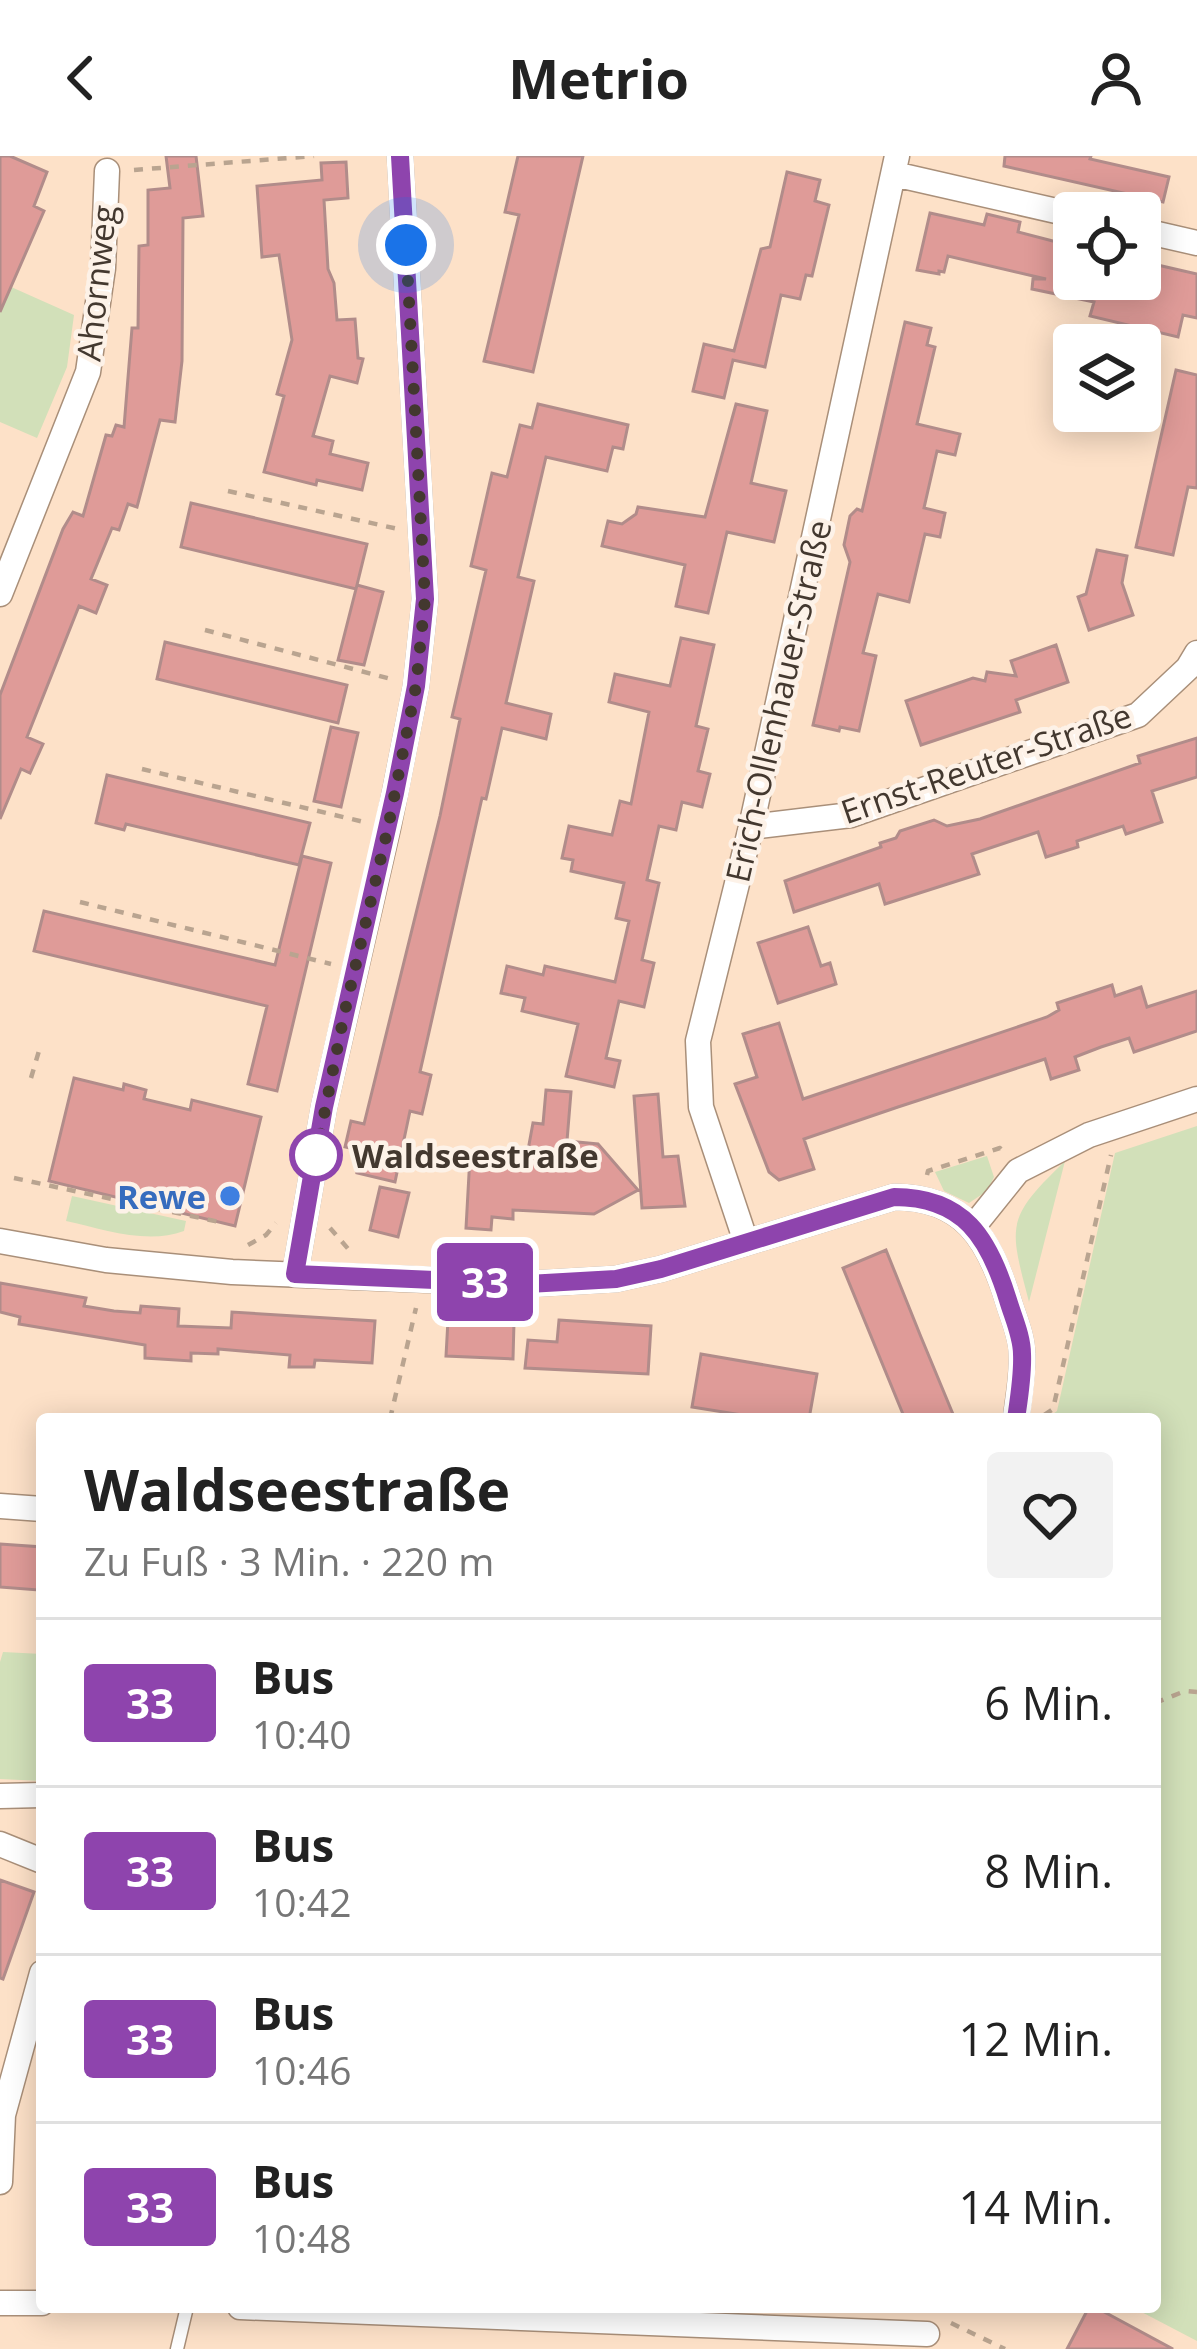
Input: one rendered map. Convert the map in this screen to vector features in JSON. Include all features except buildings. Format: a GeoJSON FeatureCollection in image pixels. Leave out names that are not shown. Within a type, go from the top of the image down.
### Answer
{"type":"FeatureCollection","features":[{"type":"Feature","properties":{"kind":"street"},"geometry":{"type":"LineString","coordinates":[[295,1274],[324,1107],[416,686],[425,599],[400,156]]}},
{"type":"Feature","properties":{"kind":"street"},"geometry":{"type":"LineString","coordinates":[[895,165],[1053,209]]}},
{"type":"Feature","properties":{"kind":"street","name":"Erich-Ollenhauer-Straße"},"geometry":{"type":"LineString","coordinates":[[746,1242],[700,1107],[698,1041],[751,827],[895,165]]}},
{"type":"Feature","properties":{"kind":"street","name":"Ahornweg"},"geometry":{"type":"LineString","coordinates":[[0,594],[88,372],[104,268],[106,171]]}},
{"type":"Feature","properties":{"kind":"street"},"geometry":{"type":"LineString","coordinates":[[1161,235],[1197,243]]}},
{"type":"Feature","properties":{"kind":"street","name":"Ernst-Reuter-Straße"},"geometry":{"type":"LineString","coordinates":[[751,827],[851,815],[1138,715],[1188,668],[1197,653]]}},
{"type":"Feature","properties":{"kind":"street"},"geometry":{"type":"LineString","coordinates":[[973,1226],[1018,1171],[1089,1135],[1197,1100]]}},
{"type":"Feature","properties":{"kind":"street"},"geometry":{"type":"LineString","coordinates":[[0,1241],[106,1260],[232,1272],[528,1284],[616,1279],[894,1197],[919,1197],[950,1209],[973,1226],[995,1259],[1022,1348],[1017,1413]]}},
{"type":"Feature","properties":{"kind":"street"},"geometry":{"type":"LineString","coordinates":[[0,1506],[36,1509]]}},
{"type":"Feature","properties":{"kind":"street"},"geometry":{"type":"LineString","coordinates":[[0,1796],[36,1795]]}},
{"type":"Feature","properties":{"kind":"street"},"geometry":{"type":"LineString","coordinates":[[0,1844],[36,1859]]}},
{"type":"Feature","properties":{"kind":"street"},"geometry":{"type":"LineString","coordinates":[[0,2182],[3,2115],[36,1995]]}},
{"type":"Feature","properties":{"kind":"street"},"geometry":{"type":"LineString","coordinates":[[0,2302],[36,2303]]}},
{"type":"Feature","properties":{"kind":"street"},"geometry":{"type":"LineString","coordinates":[[385,2313],[577,2321],[651,2315],[926,2325]]}},
{"type":"Feature","properties":{"kind":"street"},"geometry":{"type":"LineString","coordinates":[[575,2349],[577,2321]]}},
{"type":"Feature","properties":{"kind":"lane"},"geometry":{"type":"LineString","coordinates":[[176,2349],[185,2313]]}},
{"type":"Feature","properties":{"kind":"path"},"geometry":{"type":"LineString","coordinates":[[106,171],[314,156]]}},
{"type":"Feature","properties":{"kind":"path"},"geometry":{"type":"LineString","coordinates":[[228,491],[424,535]]}},
{"type":"Feature","properties":{"kind":"path"},"geometry":{"type":"LineString","coordinates":[[205,630],[416,686]]}},
{"type":"Feature","properties":{"kind":"path"},"geometry":{"type":"LineString","coordinates":[[142,769],[388,828]]}},
{"type":"Feature","properties":{"kind":"path"},"geometry":{"type":"LineString","coordinates":[[80,902],[354,970]]}},
{"type":"Feature","properties":{"kind":"path"},"geometry":{"type":"LineString","coordinates":[[31,1078],[41,1044]]}},
{"type":"Feature","properties":{"kind":"path"},"geometry":{"type":"LineString","coordinates":[[1047,1413],[1052,1409],[1117,1126]]}},
{"type":"Feature","properties":{"kind":"path"},"geometry":{"type":"LineString","coordinates":[[919,1197],[928,1171],[1000,1148],[1018,1171]]}},
{"type":"Feature","properties":{"kind":"path"},"geometry":{"type":"LineString","coordinates":[[14,1178],[224,1223]]}},
{"type":"Feature","properties":{"kind":"path"},"geometry":{"type":"LineString","coordinates":[[232,1272],[234,1248],[266,1235],[284,1210],[324,1213],[344,1246],[369,1254],[369,1277]]}},
{"type":"Feature","properties":{"kind":"path"},"geometry":{"type":"LineString","coordinates":[[391,1413],[423,1279]]}},
{"type":"Feature","properties":{"kind":"path"},"geometry":{"type":"LineString","coordinates":[[1161,1701],[1185,1691],[1197,1692]]}},
{"type":"Feature","properties":{"kind":"path"},"geometry":{"type":"LineString","coordinates":[[926,2325],[1005,2349]]}},
{"type":"Feature","properties":{"kind":"green space"},"geometry":{"type":"Polygon","coordinates":[[[0,282],[74,315],[67,367],[37,438],[0,422],[0,282]]]}},
{"type":"Feature","properties":{"kind":"green space"},"geometry":{"type":"Polygon","coordinates":[[[1197,1126],[1197,2341],[1143,2313],[1161,2313],[1161,1413],[1054,1413],[1115,1153],[1197,1126]]]}},
{"type":"Feature","properties":{"kind":"green space"},"geometry":{"type":"Polygon","coordinates":[[[987,1156],[994,1177],[987,1191],[969,1203],[944,1191],[935,1172],[987,1156]]]}},
{"type":"Feature","properties":{"kind":"green space"},"geometry":{"type":"Polygon","coordinates":[[[1065,1161],[1029,1302],[1018,1256],[1017,1224],[1031,1197],[1065,1161]]]}},
{"type":"Feature","properties":{"kind":"green space"},"geometry":{"type":"Polygon","coordinates":[[[72,1196],[186,1221],[184,1231],[140,1236],[66,1221],[72,1196]]]}},
{"type":"Feature","properties":{"kind":"green space"},"geometry":{"type":"Polygon","coordinates":[[[3,1652],[36,1654],[36,1781],[0,1779],[3,1652]]]}},
{"type":"Feature","properties":{"kind":"bus line","name":"33"},"geometry":{"type":"LineString","coordinates":[[400,156],[425,599],[416,686],[324,1107],[295,1274],[528,1284],[616,1279],[894,1197],[919,1197],[950,1209],[973,1226],[995,1259],[1022,1348],[1017,1413]]}},
{"type":"Feature","properties":{"kind":"place","name":"Waldseestraße"},"geometry":{"type":"Point","coordinates":[316,1155]}},
{"type":"Feature","properties":{"kind":"place","name":"Rewe"},"geometry":{"type":"Point","coordinates":[230,1196]}},
{"type":"Feature","properties":{"kind":"route"},"geometry":{"type":"LineString","coordinates":[[316,1155],[416,686],[425,599],[406,245]]}}]}
